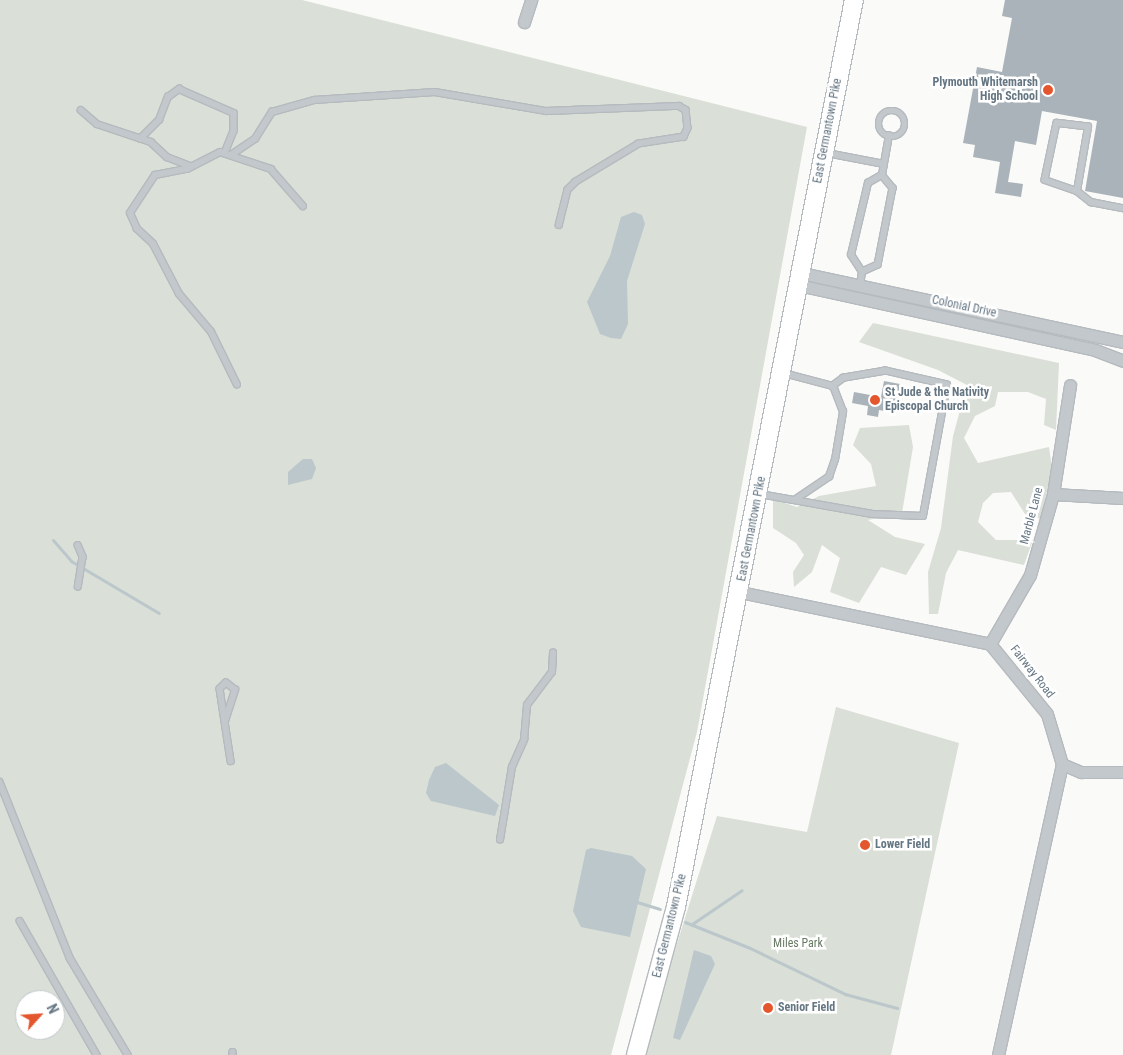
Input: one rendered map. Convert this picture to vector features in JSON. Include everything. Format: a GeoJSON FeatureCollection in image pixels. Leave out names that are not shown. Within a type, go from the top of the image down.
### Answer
{"type":"FeatureCollection","features":[{"type":"Feature","properties":{"kind":"main road","name":"East Germantown Pike"},"geometry":{"type":"LineString","coordinates":[[636,1055],[676,907],[740,592],[854,0]]}},
{"type":"Feature","properties":{"kind":"street"},"geometry":{"type":"LineString","coordinates":[[524,22],[531,0]]}},
{"type":"Feature","properties":{"kind":"street","name":"Colonial Drive"},"geometry":{"type":"LineString","coordinates":[[799,279],[860,286],[1123,342]]}},
{"type":"Feature","properties":{"kind":"street","name":"Colonial Drive"},"geometry":{"type":"LineString","coordinates":[[799,279],[1095,350],[1123,361]]}},
{"type":"Feature","properties":{"kind":"street","name":"Marble Lane"},"geometry":{"type":"LineString","coordinates":[[990,644],[1030,574],[1053,494],[1070,385]]}},
{"type":"Feature","properties":{"kind":"street"},"geometry":{"type":"LineString","coordinates":[[1053,494],[1123,498]]}},
{"type":"Feature","properties":{"kind":"street","name":"Fairway Road"},"geometry":{"type":"LineString","coordinates":[[740,592],[990,644],[1009,662],[1047,714],[1062,764],[998,1055]]}},
{"type":"Feature","properties":{"kind":"street"},"geometry":{"type":"LineString","coordinates":[[1062,764],[1081,772],[1123,772]]}},
{"type":"Feature","properties":{"kind":"lane"},"geometry":{"type":"LineString","coordinates":[[140,139],[159,120],[168,97],[179,89],[234,113],[234,131],[224,153]]}},
{"type":"Feature","properties":{"kind":"lane"},"geometry":{"type":"LineString","coordinates":[[232,155],[255,139],[272,112],[314,100],[435,92],[546,111],[679,106],[686,110],[688,128],[684,136],[639,144],[576,182],[568,190],[559,225]]}},
{"type":"Feature","properties":{"kind":"lane"},"geometry":{"type":"LineString","coordinates":[[81,110],[97,124],[140,139],[191,166]]}},
{"type":"Feature","properties":{"kind":"lane"},"geometry":{"type":"LineString","coordinates":[[888,111],[897,112],[904,117],[904,130],[889,136],[880,128],[880,120],[888,111]]}},
{"type":"Feature","properties":{"kind":"lane"},"geometry":{"type":"LineString","coordinates":[[1077,191],[1088,127],[1057,123],[1045,180],[1077,191],[1091,202],[1123,208]]}},
{"type":"Feature","properties":{"kind":"lane"},"geometry":{"type":"LineString","coordinates":[[860,286],[862,272],[851,255],[868,183],[882,175],[889,136]]}},
{"type":"Feature","properties":{"kind":"lane"},"geometry":{"type":"LineString","coordinates":[[237,385],[211,332],[179,294],[153,244],[137,229],[130,214],[155,175],[191,166],[208,155],[224,153],[271,169],[303,206]]}},
{"type":"Feature","properties":{"kind":"lane"},"geometry":{"type":"LineString","coordinates":[[824,153],[884,164]]}},
{"type":"Feature","properties":{"kind":"lane"},"geometry":{"type":"LineString","coordinates":[[862,272],[878,265],[894,188],[882,175]]}},
{"type":"Feature","properties":{"kind":"lane"},"geometry":{"type":"LineString","coordinates":[[759,494],[796,499],[808,505],[872,514],[923,516],[947,385],[886,371],[844,378],[833,386]]}},
{"type":"Feature","properties":{"kind":"lane"},"geometry":{"type":"LineString","coordinates":[[782,372],[833,386]]}},
{"type":"Feature","properties":{"kind":"lane"},"geometry":{"type":"LineString","coordinates":[[796,499],[828,476],[835,460],[843,412],[833,386]]}},
{"type":"Feature","properties":{"kind":"lane"},"geometry":{"type":"LineString","coordinates":[[78,545],[82,562],[78,586]]}},
{"type":"Feature","properties":{"kind":"lane"},"geometry":{"type":"LineString","coordinates":[[500,840],[512,767],[524,740],[527,706],[552,672],[553,653]]}},
{"type":"Feature","properties":{"kind":"lane"},"geometry":{"type":"LineString","coordinates":[[225,720],[235,690],[226,682],[220,689],[231,761]]}},
{"type":"Feature","properties":{"kind":"lane"},"geometry":{"type":"LineString","coordinates":[[0,782],[67,951],[128,1055]]}},
{"type":"Feature","properties":{"kind":"lane"},"geometry":{"type":"LineString","coordinates":[[20,921],[97,1055]]}},
{"type":"Feature","properties":{"kind":"green space"},"geometry":{"type":"Polygon","coordinates":[[[0,0],[302,0],[807,127],[697,732],[611,1055],[0,1055],[0,0]]]}},
{"type":"Feature","properties":{"kind":"green space"},"geometry":{"type":"Polygon","coordinates":[[[873,323],[1059,363],[1056,430],[1044,425],[1046,399],[1028,392],[998,392],[995,406],[975,416],[964,438],[978,463],[1049,447],[1052,468],[1041,519],[1025,514],[1011,492],[993,493],[983,503],[978,522],[996,540],[1033,540],[1024,565],[958,550],[946,573],[938,614],[929,614],[928,572],[941,528],[953,436],[967,385],[938,370],[859,342],[873,323]]]}},
{"type":"Feature","properties":{"kind":"green space"},"geometry":{"type":"Polygon","coordinates":[[[909,425],[913,447],[902,513],[868,520],[895,537],[925,544],[906,575],[881,567],[859,603],[830,592],[840,558],[822,545],[812,572],[794,587],[793,572],[804,555],[796,543],[773,528],[773,499],[797,507],[819,496],[876,486],[871,464],[853,445],[860,428],[909,425]]]}},
{"type":"Feature","properties":{"kind":"green space","name":"Miles Park"},"geometry":{"type":"Polygon","coordinates":[[[836,707],[959,743],[891,1055],[642,1055],[717,816],[807,832],[836,707]]]}},
{"type":"Feature","properties":{"kind":"shaded area"},"geometry":{"type":"Polygon","coordinates":[[[634,212],[642,215],[645,224],[627,281],[628,324],[621,339],[611,338],[600,334],[587,302],[610,256],[621,217],[634,212]]]}},
{"type":"Feature","properties":{"kind":"shaded area"},"geometry":{"type":"Polygon","coordinates":[[[303,459],[312,459],[316,468],[312,479],[288,485],[288,472],[303,459]]]}},
{"type":"Feature","properties":{"kind":"shaded area"},"geometry":{"type":"Polygon","coordinates":[[[446,763],[499,805],[495,816],[431,801],[426,793],[429,780],[435,767],[446,763]]]}},
{"type":"Feature","properties":{"kind":"shaded area"},"geometry":{"type":"Polygon","coordinates":[[[591,848],[632,856],[646,869],[630,937],[581,927],[573,911],[586,850],[591,848]]]}},
{"type":"Feature","properties":{"kind":"shaded area"},"geometry":{"type":"Polygon","coordinates":[[[694,950],[711,956],[715,964],[680,1040],[673,1038],[694,950]]]}},
{"type":"Feature","properties":{"kind":"building","name":"Plymouth Whitemarsh High School"},"geometry":{"type":"Polygon","coordinates":[[[1005,0],[1123,0],[1123,198],[1085,191],[1097,121],[1042,111],[1036,145],[1015,141],[1008,182],[1023,184],[1021,197],[995,193],[1000,162],[973,157],[975,145],[963,143],[977,67],[1002,72],[1012,18],[1002,16],[1005,0]]]}},
{"type":"Feature","properties":{"kind":"building","name":"St Jude & the Nativity Episcopal Church"},"geometry":{"type":"Polygon","coordinates":[[[884,381],[900,384],[895,413],[879,410],[878,417],[867,415],[868,406],[852,403],[854,392],[881,397],[884,381]]]}},
{"type":"Feature","properties":{"kind":"waterway"},"geometry":{"type":"LineString","coordinates":[[53,540],[71,561],[159,613]]}},
{"type":"Feature","properties":{"kind":"waterway"},"geometry":{"type":"LineString","coordinates":[[692,924],[742,890]]}},
{"type":"Feature","properties":{"kind":"waterway"},"geometry":{"type":"LineString","coordinates":[[637,902],[660,909]]}},
{"type":"Feature","properties":{"kind":"waterway"},"geometry":{"type":"LineString","coordinates":[[685,922],[750,948],[845,994],[897,1008]]}},
{"type":"Feature","properties":{"kind":"place","name":"Plymouth Whitemarsh High School"},"geometry":{"type":"Point","coordinates":[1048,90]}},
{"type":"Feature","properties":{"kind":"place","name":"St Jude & the Nativity Episcopal Church"},"geometry":{"type":"Point","coordinates":[875,400]}},
{"type":"Feature","properties":{"kind":"place","name":"Lower Field"},"geometry":{"type":"Point","coordinates":[865,845]}},
{"type":"Feature","properties":{"kind":"place","name":"Senior Field"},"geometry":{"type":"Point","coordinates":[768,1008]}}]}
